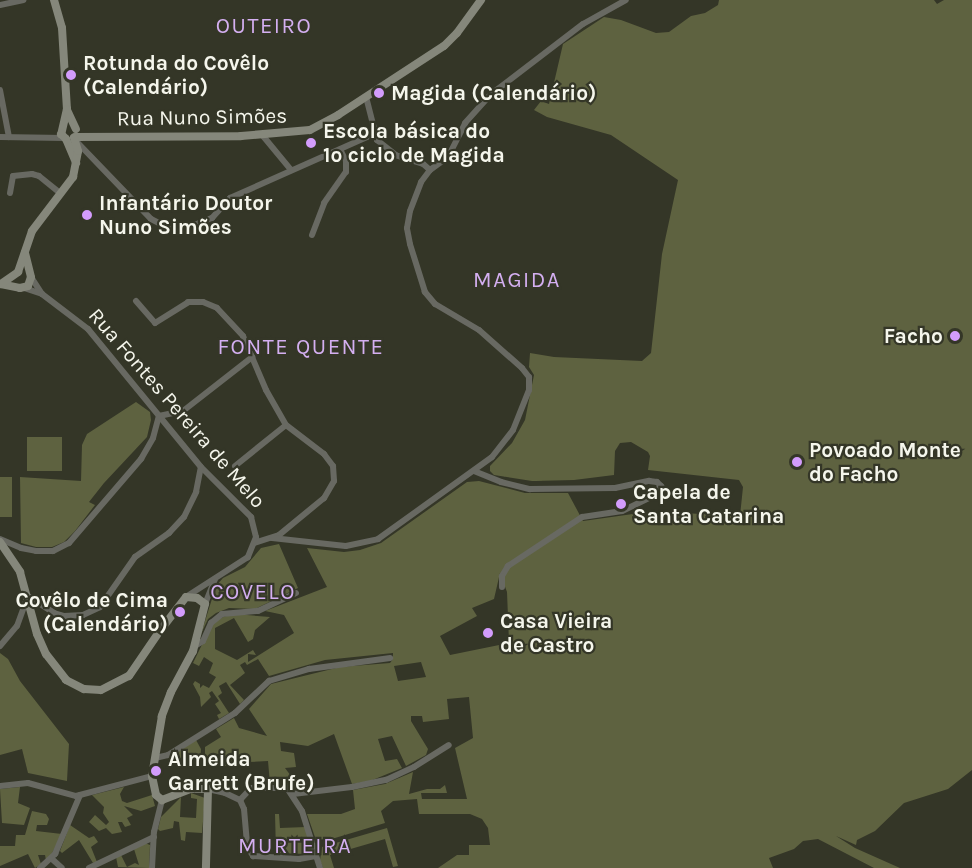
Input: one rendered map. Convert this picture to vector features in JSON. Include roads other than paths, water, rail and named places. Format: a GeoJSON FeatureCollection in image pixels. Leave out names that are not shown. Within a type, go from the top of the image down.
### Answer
{"type":"FeatureCollection","features":[{"type":"Feature","properties":{"kind":"street"},"geometry":{"type":"LineString","coordinates":[[0,5],[22,0]]}},
{"type":"Feature","properties":{"kind":"street"},"geometry":{"type":"LineString","coordinates":[[16,273],[29,275],[30,283],[20,287],[13,280],[35,226],[73,177],[76,163],[67,110],[61,21],[54,0]]}},
{"type":"Feature","properties":{"kind":"street","name":"Rua Nuno Simões"},"geometry":{"type":"LineString","coordinates":[[71,136],[263,136],[310,130],[444,46],[458,33],[481,0]]}},
{"type":"Feature","properties":{"kind":"street"},"geometry":{"type":"LineString","coordinates":[[272,538],[346,546],[368,543],[387,534],[474,471],[500,449],[513,430],[529,382],[522,368],[480,330],[435,304],[425,292],[412,253],[407,228],[410,211],[421,182],[429,170],[448,157],[465,123],[490,95],[583,24],[626,0]]}},
{"type":"Feature","properties":{"kind":"street"},"geometry":{"type":"LineString","coordinates":[[0,90],[9,137]]}},
{"type":"Feature","properties":{"kind":"street"},"geometry":{"type":"LineString","coordinates":[[366,97],[377,140],[396,155],[423,164],[429,170]]}},
{"type":"Feature","properties":{"kind":"street"},"geometry":{"type":"LineString","coordinates":[[0,124],[5,114]]}},
{"type":"Feature","properties":{"kind":"street"},"geometry":{"type":"LineString","coordinates":[[71,136],[152,219],[174,232],[212,218],[230,198],[374,134]]}},
{"type":"Feature","properties":{"kind":"street"},"geometry":{"type":"LineString","coordinates":[[71,136],[76,163]]}},
{"type":"Feature","properties":{"kind":"street"},"geometry":{"type":"LineString","coordinates":[[263,136],[291,170]]}},
{"type":"Feature","properties":{"kind":"street"},"geometry":{"type":"LineString","coordinates":[[0,137],[90,137]]}},
{"type":"Feature","properties":{"kind":"street"},"geometry":{"type":"LineString","coordinates":[[312,235],[324,203],[346,172],[346,161],[340,149]]}},
{"type":"Feature","properties":{"kind":"street"},"geometry":{"type":"LineString","coordinates":[[10,193],[13,176],[32,174],[39,176],[61,194]]}},
{"type":"Feature","properties":{"kind":"street","name":"Rua Fontes Pereira de Melo"},"geometry":{"type":"LineString","coordinates":[[0,540],[16,564],[28,596],[37,634],[52,663],[74,686],[93,690],[116,685],[129,676],[186,597],[202,585],[243,562],[255,543],[256,531],[251,517],[201,467],[88,329],[42,294],[29,275],[25,253]]}},
{"type":"Feature","properties":{"kind":"street","name":"Rua Fontes Pereira de Melo"},"geometry":{"type":"LineString","coordinates":[[0,284],[16,273]]}},
{"type":"Feature","properties":{"kind":"street","name":"Rua Fontes Pereira de Melo"},"geometry":{"type":"LineString","coordinates":[[0,284],[42,294]]}},
{"type":"Feature","properties":{"kind":"street"},"geometry":{"type":"LineString","coordinates":[[136,301],[152,321],[157,323],[188,302],[210,304],[237,328],[286,425],[324,454],[333,466],[335,477],[331,490],[324,498],[272,538],[255,543]]}},
{"type":"Feature","properties":{"kind":"street"},"geometry":{"type":"LineString","coordinates":[[0,540],[21,549],[36,551],[52,550],[69,543],[81,531],[103,500],[141,459],[153,438],[159,416],[183,411],[252,357]]}},
{"type":"Feature","properties":{"kind":"street"},"geometry":{"type":"LineString","coordinates":[[235,466],[286,425]]}},
{"type":"Feature","properties":{"kind":"street"},"geometry":{"type":"LineString","coordinates":[[0,646],[17,626],[28,596],[54,613],[64,616],[83,615],[99,607],[135,557],[169,532],[184,517],[196,492],[201,467]]}},
{"type":"Feature","properties":{"kind":"street"},"geometry":{"type":"LineString","coordinates":[[474,471],[501,482],[530,489],[615,488],[649,480],[661,486],[651,496],[622,511],[582,517],[508,566],[502,576],[502,587]]}},
{"type":"Feature","properties":{"kind":"street"},"geometry":{"type":"LineString","coordinates":[[162,800],[156,795],[152,776],[159,727],[166,702],[195,646],[205,604],[216,579]]}},
{"type":"Feature","properties":{"kind":"street"},"geometry":{"type":"LineString","coordinates":[[195,646],[202,640],[211,623],[222,614],[258,611],[296,593]]}},
{"type":"Feature","properties":{"kind":"street"},"geometry":{"type":"LineString","coordinates":[[186,597],[197,598],[205,604]]}},
{"type":"Feature","properties":{"kind":"street"},"geometry":{"type":"LineString","coordinates":[[155,758],[168,755],[235,713],[269,681],[309,669],[390,658]]}},
{"type":"Feature","properties":{"kind":"street"},"geometry":{"type":"LineString","coordinates":[[293,794],[352,787],[386,780],[414,767],[449,745]]}},
{"type":"Feature","properties":{"kind":"street"},"geometry":{"type":"LineString","coordinates":[[0,786],[28,783],[57,793],[80,795],[152,776]]}},
{"type":"Feature","properties":{"kind":"street"},"geometry":{"type":"LineString","coordinates":[[240,800],[248,790],[256,787],[284,787],[293,794],[306,819],[320,868]]}},
{"type":"Feature","properties":{"kind":"street"},"geometry":{"type":"LineString","coordinates":[[162,800],[191,789],[208,789],[225,793],[240,800],[244,809],[247,846],[253,855],[266,858],[316,856]]}},
{"type":"Feature","properties":{"kind":"street"},"geometry":{"type":"LineString","coordinates":[[206,868],[208,789]]}},
{"type":"Feature","properties":{"kind":"street"},"geometry":{"type":"LineString","coordinates":[[40,868],[52,859],[80,795]]}},
{"type":"Feature","properties":{"kind":"street"},"geometry":{"type":"LineString","coordinates":[[152,868],[154,837],[162,800]]}},
{"type":"Feature","properties":{"kind":"street"},"geometry":{"type":"LineString","coordinates":[[89,868],[154,837]]}},
{"type":"Feature","properties":{"kind":"street"},"geometry":{"type":"LineString","coordinates":[[52,859],[63,868]]}},
{"type":"Feature","properties":{"kind":"place","name":"Rotunda do Covêlo (Calendário)"},"geometry":{"type":"Point","coordinates":[71,75]}},
{"type":"Feature","properties":{"kind":"place","name":"Magida (Calendário)"},"geometry":{"type":"Point","coordinates":[379,93]}},
{"type":"Feature","properties":{"kind":"place","name":"Escola básica do 1º ciclo de Magida"},"geometry":{"type":"Point","coordinates":[311,143]}},
{"type":"Feature","properties":{"kind":"place","name":"Infantário Doutor Nuno Simões"},"geometry":{"type":"Point","coordinates":[87,215]}},
{"type":"Feature","properties":{"kind":"place","name":"Facho"},"geometry":{"type":"Point","coordinates":[955,336]}},
{"type":"Feature","properties":{"kind":"place","name":"Povoado Monte do Facho"},"geometry":{"type":"Point","coordinates":[797,462]}},
{"type":"Feature","properties":{"kind":"place","name":"Capela de Santa Catarina"},"geometry":{"type":"Point","coordinates":[621,504]}},
{"type":"Feature","properties":{"kind":"place","name":"Covêlo de Cima (Calendário)"},"geometry":{"type":"Point","coordinates":[180,612]}},
{"type":"Feature","properties":{"kind":"place","name":"Casa Vieira de Castro"},"geometry":{"type":"Point","coordinates":[488,633]}},
{"type":"Feature","properties":{"kind":"place","name":"Almeida Garrett (Brufe)"},"geometry":{"type":"Point","coordinates":[156,771]}},
{"type":"Feature","properties":{"kind":"district","name":"OUTEIRO"},"geometry":{"type":"Point","coordinates":[264,27]}},
{"type":"Feature","properties":{"kind":"district","name":"MAGIDA"},"geometry":{"type":"Point","coordinates":[517,281]}},
{"type":"Feature","properties":{"kind":"district","name":"FONTE QUENTE"},"geometry":{"type":"Point","coordinates":[301,348]}},
{"type":"Feature","properties":{"kind":"district","name":"COVELO"},"geometry":{"type":"Point","coordinates":[253,593]}},
{"type":"Feature","properties":{"kind":"district","name":"MURTEIRA"},"geometry":{"type":"Point","coordinates":[295,847]}}]}
